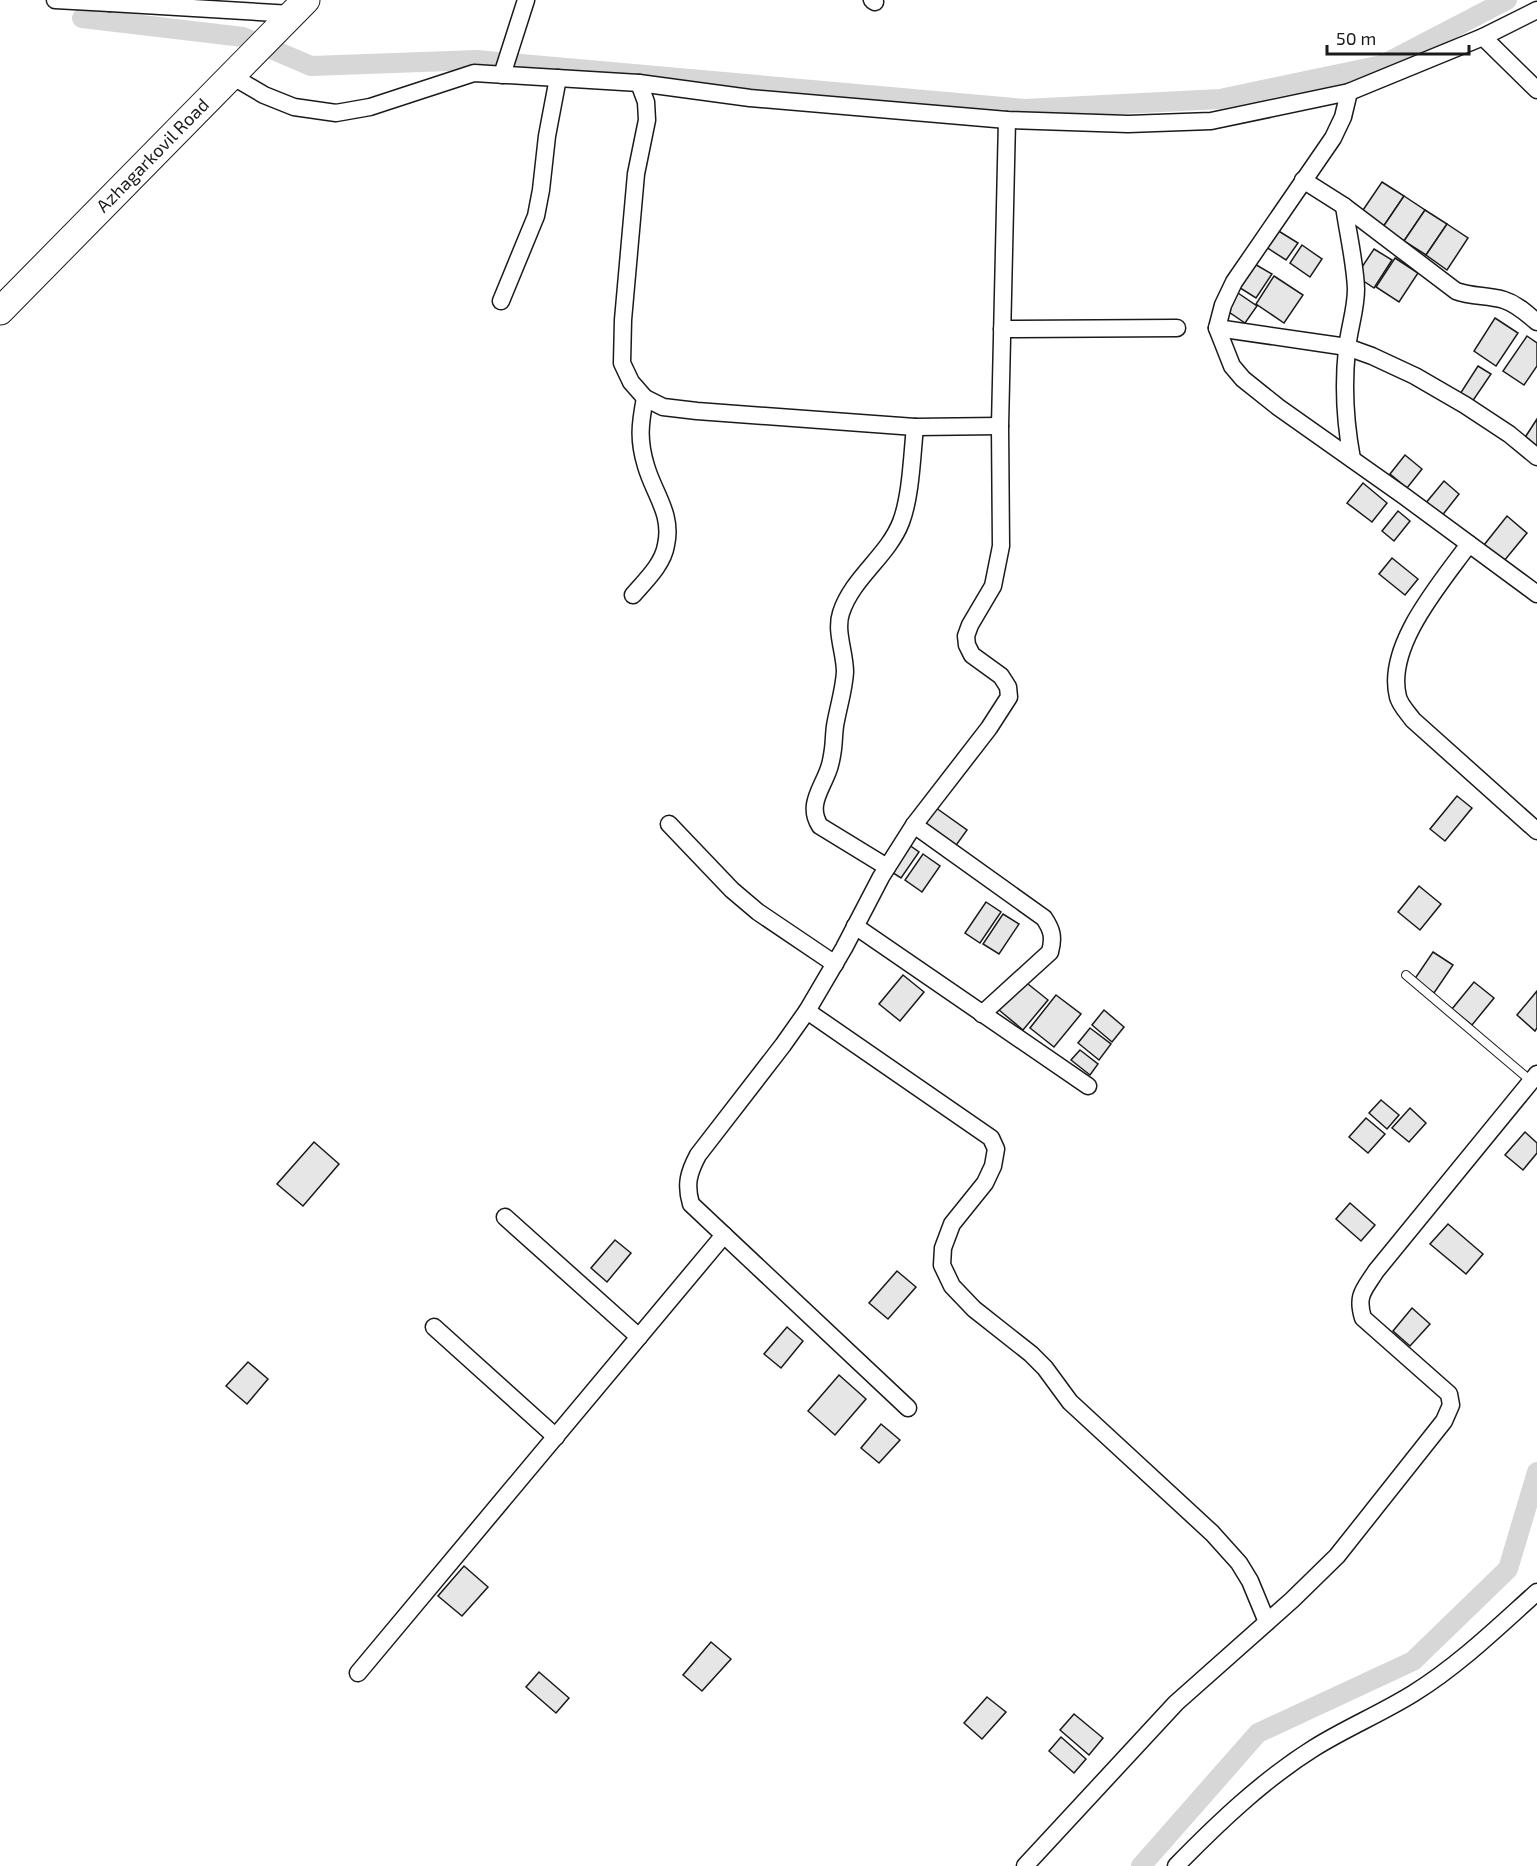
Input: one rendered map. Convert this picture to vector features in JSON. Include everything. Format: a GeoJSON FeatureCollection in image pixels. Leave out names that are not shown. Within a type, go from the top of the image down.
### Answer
{"type":"FeatureCollection","features":[{"type":"Feature","properties":{"kind":"main road","name":"Azhagarkovil Road"},"geometry":{"type":"LineString","coordinates":[[0,311],[299,7]]}},
{"type":"Feature","properties":{"kind":"street"},"geometry":{"type":"LineString","coordinates":[[55,0],[299,7]]}},
{"type":"Feature","properties":{"kind":"street"},"geometry":{"type":"LineString","coordinates":[[503,72],[526,0]]}},
{"type":"Feature","properties":{"kind":"street"},"geometry":{"type":"LineString","coordinates":[[239,67],[264,95],[294,107],[336,113],[370,107],[474,73],[503,72],[639,83],[750,98],[1007,120],[1128,124],[1211,121],[1349,92],[1484,37],[1537,10]]}},
{"type":"Feature","properties":{"kind":"street"},"geometry":{"type":"LineString","coordinates":[[1484,37],[1537,90]]}},
{"type":"Feature","properties":{"kind":"street"},"geometry":{"type":"LineString","coordinates":[[501,301],[536,216],[546,136],[558,78]]}},
{"type":"Feature","properties":{"kind":"street"},"geometry":{"type":"LineString","coordinates":[[639,83],[646,102],[647,120],[636,174],[623,320],[622,363],[631,382],[645,398],[663,407],[697,411],[915,427],[1000,426]]}},
{"type":"Feature","properties":{"kind":"street"},"geometry":{"type":"LineString","coordinates":[[1349,92],[1343,117],[1333,138],[1234,282],[1223,305],[1217,328],[1232,366],[1243,379],[1278,407],[1537,594]]}},
{"type":"Feature","properties":{"kind":"street"},"geometry":{"type":"LineString","coordinates":[[909,1408],[691,1204],[686,1190],[688,1174],[698,1155],[807,1011],[887,867],[914,825],[989,728],[1009,697],[1008,687],[1001,676],[972,655],[966,636],[993,586],[1001,546],[1000,426],[1007,120]]}},
{"type":"Feature","properties":{"kind":"street"},"geometry":{"type":"LineString","coordinates":[[1303,180],[1344,207],[1456,291],[1469,296],[1503,300],[1514,304],[1537,322]]}},
{"type":"Feature","properties":{"kind":"street"},"geometry":{"type":"LineString","coordinates":[[1344,207],[1356,288],[1355,310],[1347,347],[1346,423],[1352,459]]}},
{"type":"Feature","properties":{"kind":"street"},"geometry":{"type":"LineString","coordinates":[[1002,329],[1177,328]]}},
{"type":"Feature","properties":{"kind":"street"},"geometry":{"type":"LineString","coordinates":[[1217,328],[1347,347],[1372,356],[1466,405],[1509,434],[1537,457]]}},
{"type":"Feature","properties":{"kind":"street"},"geometry":{"type":"LineString","coordinates":[[633,595],[654,571],[666,547],[668,524],[646,468],[640,440],[639,424],[645,398]]}},
{"type":"Feature","properties":{"kind":"street"},"geometry":{"type":"LineString","coordinates":[[887,867],[820,826],[815,818],[814,809],[816,797],[828,771],[844,673],[844,650],[839,630],[840,615],[846,598],[901,523],[906,504],[915,427]]}},
{"type":"Feature","properties":{"kind":"street"},"geometry":{"type":"LineString","coordinates":[[1469,544],[1413,623],[1396,672],[1398,698],[1413,720],[1537,831]]}},
{"type":"Feature","properties":{"kind":"street"},"geometry":{"type":"LineString","coordinates":[[669,824],[732,890],[758,912],[835,964]]}},
{"type":"Feature","properties":{"kind":"street"},"geometry":{"type":"LineString","coordinates":[[914,825],[1044,918],[1051,928],[1053,939],[1050,952],[982,1014]]}},
{"type":"Feature","properties":{"kind":"street"},"geometry":{"type":"LineString","coordinates":[[855,926],[1088,1086]]}},
{"type":"Feature","properties":{"kind":"street"},"geometry":{"type":"LineString","coordinates":[[807,1011],[991,1138],[996,1149],[993,1166],[985,1183],[952,1224],[943,1248],[942,1265],[952,1286],[974,1309],[1031,1354],[1045,1368],[1070,1401],[1218,1540],[1239,1563],[1250,1581],[1267,1622]]}},
{"type":"Feature","properties":{"kind":"street"},"geometry":{"type":"LineString","coordinates":[[1025,1866],[1176,1703],[1337,1556],[1444,1421],[1451,1405],[1449,1394],[1363,1318],[1359,1304],[1363,1292],[1376,1271],[1534,1077]]}},
{"type":"Feature","properties":{"kind":"street"},"geometry":{"type":"LineString","coordinates":[[506,1217],[639,1337]]}},
{"type":"Feature","properties":{"kind":"street"},"geometry":{"type":"LineString","coordinates":[[358,1673],[724,1235]]}},
{"type":"Feature","properties":{"kind":"street"},"geometry":{"type":"LineString","coordinates":[[434,1327],[556,1437]]}},
{"type":"Feature","properties":{"kind":"street"},"geometry":{"type":"LineString","coordinates":[[1176,1866],[1213,1828],[1275,1776],[1314,1748],[1414,1693],[1448,1670],[1537,1592]]}},
{"type":"Feature","properties":{"kind":"lane"},"geometry":{"type":"LineString","coordinates":[[1406,975],[1534,1077]]}},
{"type":"Feature","properties":{"kind":"building"},"geometry":{"type":"Polygon","coordinates":[[[1382,182],[1404,196],[1383,227],[1361,213],[1382,182]]]}},
{"type":"Feature","properties":{"kind":"building"},"geometry":{"type":"Polygon","coordinates":[[[1404,196],[1425,210],[1404,241],[1383,227],[1404,196]]]}},
{"type":"Feature","properties":{"kind":"building"},"geometry":{"type":"Polygon","coordinates":[[[1425,210],[1447,224],[1426,255],[1404,241],[1425,210]]]}},
{"type":"Feature","properties":{"kind":"building"},"geometry":{"type":"Polygon","coordinates":[[[1447,224],[1468,238],[1447,270],[1426,255],[1447,224]]]}},
{"type":"Feature","properties":{"kind":"building"},"geometry":{"type":"Polygon","coordinates":[[[1277,230],[1298,243],[1286,260],[1266,247],[1277,230]]]}},
{"type":"Feature","properties":{"kind":"building"},"geometry":{"type":"Polygon","coordinates":[[[1302,245],[1322,259],[1310,277],[1290,263],[1302,245]]]}},
{"type":"Feature","properties":{"kind":"building"},"geometry":{"type":"Polygon","coordinates":[[[1374,249],[1392,260],[1374,288],[1356,276],[1374,249]]]}},
{"type":"Feature","properties":{"kind":"building"},"geometry":{"type":"Polygon","coordinates":[[[1395,258],[1418,273],[1399,302],[1376,287],[1395,258]]]}},
{"type":"Feature","properties":{"kind":"building"},"geometry":{"type":"Polygon","coordinates":[[[1253,263],[1272,274],[1256,298],[1237,286],[1253,263]]]}},
{"type":"Feature","properties":{"kind":"building"},"geometry":{"type":"Polygon","coordinates":[[[1274,276],[1303,295],[1284,323],[1256,304],[1274,276]]]}},
{"type":"Feature","properties":{"kind":"building"},"geometry":{"type":"Polygon","coordinates":[[[1235,291],[1257,306],[1245,323],[1223,308],[1235,291]]]}},
{"type":"Feature","properties":{"kind":"building"},"geometry":{"type":"Polygon","coordinates":[[[1495,318],[1518,333],[1496,366],[1474,351],[1495,318]]]}},
{"type":"Feature","properties":{"kind":"building"},"geometry":{"type":"Polygon","coordinates":[[[1527,336],[1537,343],[1537,366],[1524,385],[1503,371],[1527,336]]]}},
{"type":"Feature","properties":{"kind":"building"},"geometry":{"type":"Polygon","coordinates":[[[1478,366],[1491,374],[1472,402],[1460,394],[1478,366]]]}},
{"type":"Feature","properties":{"kind":"building"},"geometry":{"type":"Polygon","coordinates":[[[1537,419],[1537,447],[1524,439],[1537,419]]]}},
{"type":"Feature","properties":{"kind":"building"},"geometry":{"type":"Polygon","coordinates":[[[1405,455],[1422,469],[1407,488],[1390,474],[1405,455]]]}},
{"type":"Feature","properties":{"kind":"building"},"geometry":{"type":"Polygon","coordinates":[[[1444,481],[1459,494],[1441,517],[1425,504],[1444,481]]]}},
{"type":"Feature","properties":{"kind":"building"},"geometry":{"type":"Polygon","coordinates":[[[1363,483],[1387,503],[1372,522],[1347,503],[1363,483]]]}},
{"type":"Feature","properties":{"kind":"building"},"geometry":{"type":"Polygon","coordinates":[[[1398,511],[1410,521],[1394,541],[1382,531],[1398,511]]]}},
{"type":"Feature","properties":{"kind":"building"},"geometry":{"type":"Polygon","coordinates":[[[1507,516],[1527,533],[1504,561],[1484,545],[1507,516]]]}},
{"type":"Feature","properties":{"kind":"building"},"geometry":{"type":"Polygon","coordinates":[[[1392,558],[1418,579],[1405,595],[1379,574],[1392,558]]]}},
{"type":"Feature","properties":{"kind":"building"},"geometry":{"type":"Polygon","coordinates":[[[1457,796],[1472,808],[1445,841],[1430,829],[1457,796]]]}},
{"type":"Feature","properties":{"kind":"building"},"geometry":{"type":"Polygon","coordinates":[[[932,805],[967,830],[952,851],[917,825],[932,805]]]}},
{"type":"Feature","properties":{"kind":"building"},"geometry":{"type":"Polygon","coordinates":[[[905,842],[919,852],[901,878],[887,869],[905,842]]]}},
{"type":"Feature","properties":{"kind":"building"},"geometry":{"type":"Polygon","coordinates":[[[923,854],[940,866],[922,892],[905,880],[923,854]]]}},
{"type":"Feature","properties":{"kind":"building"},"geometry":{"type":"Polygon","coordinates":[[[1419,886],[1441,904],[1420,930],[1398,912],[1419,886]]]}},
{"type":"Feature","properties":{"kind":"building"},"geometry":{"type":"Polygon","coordinates":[[[986,902],[1001,912],[980,943],[965,933],[986,902]]]}},
{"type":"Feature","properties":{"kind":"building"},"geometry":{"type":"Polygon","coordinates":[[[1003,914],[1019,924],[999,954],[983,944],[1003,914]]]}},
{"type":"Feature","properties":{"kind":"building"},"geometry":{"type":"Polygon","coordinates":[[[1433,952],[1453,965],[1434,993],[1414,980],[1433,952]]]}},
{"type":"Feature","properties":{"kind":"building"},"geometry":{"type":"Polygon","coordinates":[[[903,975],[924,992],[900,1021],[879,1004],[903,975]]]}},
{"type":"Feature","properties":{"kind":"building"},"geometry":{"type":"Polygon","coordinates":[[[1023,980],[1048,1000],[1023,1030],[999,1010],[1023,980]]]}},
{"type":"Feature","properties":{"kind":"building"},"geometry":{"type":"Polygon","coordinates":[[[1474,982],[1494,998],[1472,1025],[1452,1009],[1474,982]]]}},
{"type":"Feature","properties":{"kind":"building"},"geometry":{"type":"Polygon","coordinates":[[[1537,991],[1537,1028],[1535,1031],[1517,1015],[1537,991]]]}},
{"type":"Feature","properties":{"kind":"building"},"geometry":{"type":"Polygon","coordinates":[[[1056,995],[1081,1014],[1054,1047],[1030,1028],[1056,995]]]}},
{"type":"Feature","properties":{"kind":"building"},"geometry":{"type":"Polygon","coordinates":[[[1104,1010],[1124,1027],[1112,1042],[1092,1025],[1104,1010]]]}},
{"type":"Feature","properties":{"kind":"building"},"geometry":{"type":"Polygon","coordinates":[[[1090,1028],[1111,1044],[1099,1060],[1078,1043],[1090,1028]]]}},
{"type":"Feature","properties":{"kind":"building"},"geometry":{"type":"Polygon","coordinates":[[[1080,1050],[1098,1064],[1090,1075],[1071,1060],[1080,1050]]]}},
{"type":"Feature","properties":{"kind":"building"},"geometry":{"type":"Polygon","coordinates":[[[1381,1100],[1399,1115],[1387,1129],[1369,1113],[1381,1100]]]}},
{"type":"Feature","properties":{"kind":"building"},"geometry":{"type":"Polygon","coordinates":[[[1410,1108],[1426,1123],[1409,1142],[1392,1128],[1410,1108]]]}},
{"type":"Feature","properties":{"kind":"building"},"geometry":{"type":"Polygon","coordinates":[[[1366,1118],[1385,1134],[1368,1153],[1349,1137],[1366,1118]]]}},
{"type":"Feature","properties":{"kind":"building"},"geometry":{"type":"Polygon","coordinates":[[[1525,1132],[1537,1143],[1537,1153],[1523,1170],[1505,1155],[1525,1132]]]}},
{"type":"Feature","properties":{"kind":"building"},"geometry":{"type":"Polygon","coordinates":[[[314,1142],[339,1164],[303,1206],[277,1184],[314,1142]]]}},
{"type":"Feature","properties":{"kind":"building"},"geometry":{"type":"Polygon","coordinates":[[[1350,1203],[1375,1225],[1361,1241],[1336,1219],[1350,1203]]]}},
{"type":"Feature","properties":{"kind":"building"},"geometry":{"type":"Polygon","coordinates":[[[1448,1224],[1483,1254],[1466,1274],[1430,1244],[1448,1224]]]}},
{"type":"Feature","properties":{"kind":"building"},"geometry":{"type":"Polygon","coordinates":[[[615,1240],[631,1253],[607,1282],[591,1268],[615,1240]]]}},
{"type":"Feature","properties":{"kind":"building"},"geometry":{"type":"Polygon","coordinates":[[[897,1271],[916,1287],[888,1319],[869,1303],[897,1271]]]}},
{"type":"Feature","properties":{"kind":"building"},"geometry":{"type":"Polygon","coordinates":[[[1412,1308],[1430,1324],[1410,1346],[1393,1331],[1412,1308]]]}},
{"type":"Feature","properties":{"kind":"building"},"geometry":{"type":"Polygon","coordinates":[[[787,1327],[803,1341],[781,1368],[764,1354],[787,1327]]]}},
{"type":"Feature","properties":{"kind":"building"},"geometry":{"type":"Polygon","coordinates":[[[248,1362],[268,1379],[247,1404],[226,1386],[248,1362]]]}},
{"type":"Feature","properties":{"kind":"building"},"geometry":{"type":"Polygon","coordinates":[[[839,1375],[866,1399],[835,1435],[808,1411],[839,1375]]]}},
{"type":"Feature","properties":{"kind":"building"},"geometry":{"type":"Polygon","coordinates":[[[881,1424],[900,1440],[879,1463],[861,1448],[881,1424]]]}},
{"type":"Feature","properties":{"kind":"building"},"geometry":{"type":"Polygon","coordinates":[[[464,1566],[488,1587],[462,1616],[438,1596],[464,1566]]]}},
{"type":"Feature","properties":{"kind":"building"},"geometry":{"type":"Polygon","coordinates":[[[711,1642],[731,1659],[702,1691],[683,1675],[711,1642]]]}},
{"type":"Feature","properties":{"kind":"building"},"geometry":{"type":"Polygon","coordinates":[[[539,1672],[569,1698],[556,1713],[526,1687],[539,1672]]]}},
{"type":"Feature","properties":{"kind":"building"},"geometry":{"type":"Polygon","coordinates":[[[987,1697],[1006,1712],[982,1739],[964,1723],[987,1697]]]}},
{"type":"Feature","properties":{"kind":"building"},"geometry":{"type":"Polygon","coordinates":[[[1074,1714],[1103,1738],[1089,1755],[1060,1730],[1074,1714]]]}},
{"type":"Feature","properties":{"kind":"building"},"geometry":{"type":"Polygon","coordinates":[[[1061,1737],[1086,1759],[1074,1773],[1049,1751],[1061,1737]]]}},
{"type":"Feature","properties":{"kind":"waterway"},"geometry":{"type":"LineString","coordinates":[[82,18],[243,37],[311,66],[477,60],[1025,109],[1220,99],[1382,65],[1507,0]]}},
{"type":"Feature","properties":{"kind":"waterway"},"geometry":{"type":"LineString","coordinates":[[1141,1866],[1258,1733],[1413,1661],[1508,1569],[1537,1472]]}}]}
